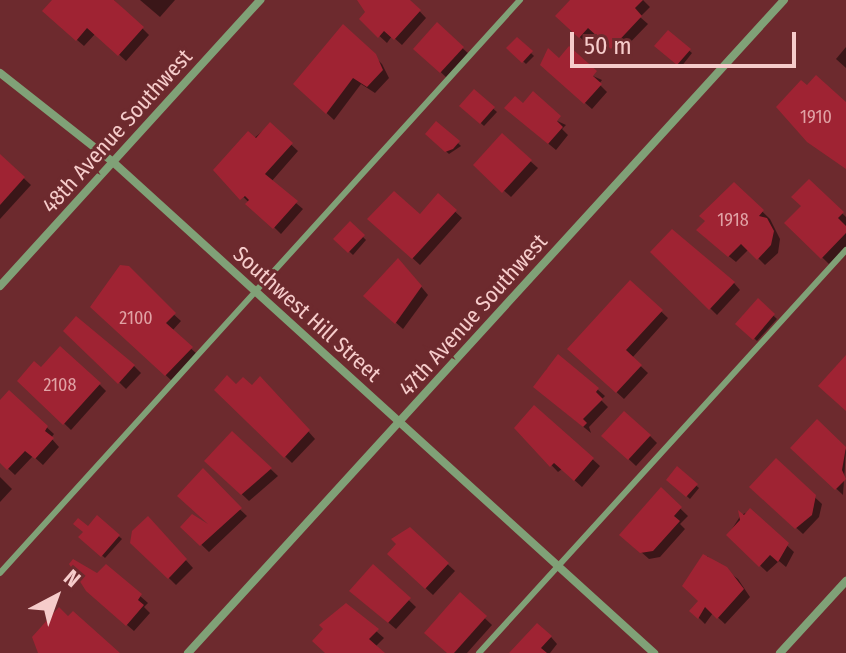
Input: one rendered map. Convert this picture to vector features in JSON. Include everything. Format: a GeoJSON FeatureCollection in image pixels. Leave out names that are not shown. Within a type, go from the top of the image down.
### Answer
{"type":"FeatureCollection","features":[{"type":"Feature","properties":{"kind":"street","name":"48th Avenue Southwest"},"geometry":{"type":"LineString","coordinates":[[0,286],[260,0]]}},
{"type":"Feature","properties":{"kind":"street","name":"47th Avenue Southwest"},"geometry":{"type":"LineString","coordinates":[[188,653],[784,0]]}},
{"type":"Feature","properties":{"kind":"street","name":"Southwest Hill Street"},"geometry":{"type":"LineString","coordinates":[[0,73],[113,162],[654,653]]}},
{"type":"Feature","properties":{"kind":"street"},"geometry":{"type":"LineString","coordinates":[[780,653],[846,581]]}},
{"type":"Feature","properties":{"kind":"lane"},"geometry":{"type":"LineString","coordinates":[[0,573],[520,0]]}},
{"type":"Feature","properties":{"kind":"lane"},"geometry":{"type":"LineString","coordinates":[[479,653],[846,250]]}},
{"type":"Feature","properties":{"kind":"building"},"geometry":{"type":"Polygon","coordinates":[[[52,0],[114,0],[144,27],[118,56],[87,28],[76,41],[42,11],[52,0]]]}},
{"type":"Feature","properties":{"kind":"building"},"geometry":{"type":"Polygon","coordinates":[[[357,0],[410,0],[421,10],[394,40],[384,31],[378,38],[359,19],[365,12],[357,0]]]}},
{"type":"Feature","properties":{"kind":"building"},"geometry":{"type":"Polygon","coordinates":[[[570,0],[643,0],[635,8],[642,16],[611,49],[588,28],[579,38],[555,16],[570,0]]]}},
{"type":"Feature","properties":{"kind":"building"},"geometry":{"type":"Polygon","coordinates":[[[437,22],[464,47],[440,73],[413,49],[437,22]]]}},
{"type":"Feature","properties":{"kind":"building"},"geometry":{"type":"Polygon","coordinates":[[[343,24],[376,54],[383,70],[367,87],[353,78],[326,114],[293,84],[343,24]]]}},
{"type":"Feature","properties":{"kind":"building"},"geometry":{"type":"Polygon","coordinates":[[[668,30],[691,49],[677,65],[654,46],[668,30]]]}},
{"type":"Feature","properties":{"kind":"building"},"geometry":{"type":"Polygon","coordinates":[[[517,37],[533,51],[522,63],[506,48],[517,37]]]}},
{"type":"Feature","properties":{"kind":"building"},"geometry":{"type":"Polygon","coordinates":[[[569,46],[597,71],[593,76],[602,84],[584,104],[540,65],[548,48],[559,58],[569,46]]]}},
{"type":"Feature","properties":{"kind":"building"},"geometry":{"type":"Polygon","coordinates":[[[816,75],[846,102],[846,169],[807,142],[776,107],[801,80],[807,85],[816,75]]]}},
{"type":"Feature","properties":{"kind":"building"},"geometry":{"type":"Polygon","coordinates":[[[474,89],[495,107],[480,124],[459,106],[474,89]]]}},
{"type":"Feature","properties":{"kind":"building"},"geometry":{"type":"Polygon","coordinates":[[[533,91],[561,116],[557,121],[563,127],[548,144],[504,108],[515,96],[523,103],[533,91]]]}},
{"type":"Feature","properties":{"kind":"building"},"geometry":{"type":"Polygon","coordinates":[[[436,121],[460,141],[453,149],[445,152],[425,134],[436,121]]]}},
{"type":"Feature","properties":{"kind":"building"},"geometry":{"type":"Polygon","coordinates":[[[270,122],[293,143],[265,174],[298,201],[273,229],[245,204],[249,200],[245,196],[240,200],[213,170],[248,131],[256,138],[270,122]]]}},
{"type":"Feature","properties":{"kind":"building"},"geometry":{"type":"Polygon","coordinates":[[[502,133],[532,160],[502,193],[473,165],[502,133]]]}},
{"type":"Feature","properties":{"kind":"building"},"geometry":{"type":"Polygon","coordinates":[[[0,154],[25,177],[0,205],[0,154]]]}},
{"type":"Feature","properties":{"kind":"building"},"geometry":{"type":"Polygon","coordinates":[[[809,179],[844,212],[838,218],[846,226],[846,233],[821,259],[784,223],[801,206],[791,197],[809,179]]]}},
{"type":"Feature","properties":{"kind":"building"},"geometry":{"type":"Polygon","coordinates":[[[734,182],[764,210],[759,216],[767,218],[774,231],[771,245],[757,260],[741,244],[728,257],[696,230],[705,221],[699,216],[734,182]]]}},
{"type":"Feature","properties":{"kind":"building"},"geometry":{"type":"Polygon","coordinates":[[[394,191],[420,214],[438,193],[457,210],[412,259],[367,219],[394,191]]]}},
{"type":"Feature","properties":{"kind":"building"},"geometry":{"type":"Polygon","coordinates":[[[350,221],[365,235],[348,253],[333,239],[350,221]]]}},
{"type":"Feature","properties":{"kind":"building"},"geometry":{"type":"Polygon","coordinates":[[[672,229],[735,282],[709,310],[650,252],[672,229]]]}},
{"type":"Feature","properties":{"kind":"building"},"geometry":{"type":"Polygon","coordinates":[[[398,258],[422,286],[395,324],[363,296],[398,258]]]}},
{"type":"Feature","properties":{"kind":"building"},"geometry":{"type":"Polygon","coordinates":[[[120,265],[129,266],[176,313],[166,323],[193,347],[165,376],[90,307],[120,265]]]}},
{"type":"Feature","properties":{"kind":"building"},"geometry":{"type":"Polygon","coordinates":[[[630,280],[663,310],[626,350],[642,365],[616,393],[567,349],[630,280]]]}},
{"type":"Feature","properties":{"kind":"building"},"geometry":{"type":"Polygon","coordinates":[[[758,298],[775,314],[753,340],[735,324],[758,298]]]}},
{"type":"Feature","properties":{"kind":"building"},"geometry":{"type":"Polygon","coordinates":[[[76,316],[135,365],[118,384],[63,331],[76,316]]]}},
{"type":"Feature","properties":{"kind":"building"},"geometry":{"type":"Polygon","coordinates":[[[60,346],[101,383],[63,425],[17,381],[34,361],[41,367],[60,346]]]}},
{"type":"Feature","properties":{"kind":"building"},"geometry":{"type":"Polygon","coordinates":[[[558,354],[599,388],[596,392],[603,399],[583,419],[587,423],[583,427],[533,387],[558,354]]]}},
{"type":"Feature","properties":{"kind":"building"},"geometry":{"type":"Polygon","coordinates":[[[846,355],[846,411],[818,386],[846,355]]]}},
{"type":"Feature","properties":{"kind":"building"},"geometry":{"type":"Polygon","coordinates":[[[227,375],[236,384],[243,377],[252,385],[260,376],[310,430],[284,458],[214,390],[227,375]]]}},
{"type":"Feature","properties":{"kind":"building"},"geometry":{"type":"Polygon","coordinates":[[[9,390],[48,426],[45,431],[54,438],[35,459],[25,451],[7,470],[0,463],[0,400],[9,390]]]}},
{"type":"Feature","properties":{"kind":"building"},"geometry":{"type":"Polygon","coordinates":[[[534,405],[594,458],[574,481],[554,463],[550,467],[514,428],[534,405]]]}},
{"type":"Feature","properties":{"kind":"building"},"geometry":{"type":"Polygon","coordinates":[[[624,411],[651,435],[628,460],[601,436],[624,411]]]}},
{"type":"Feature","properties":{"kind":"building"},"geometry":{"type":"Polygon","coordinates":[[[817,419],[846,447],[842,470],[846,479],[835,490],[790,448],[817,419]]]}},
{"type":"Feature","properties":{"kind":"building"},"geometry":{"type":"Polygon","coordinates":[[[232,431],[272,468],[241,495],[204,461],[232,431]]]}},
{"type":"Feature","properties":{"kind":"building"},"geometry":{"type":"Polygon","coordinates":[[[776,458],[816,495],[812,515],[795,529],[749,487],[776,458]]]}},
{"type":"Feature","properties":{"kind":"building"},"geometry":{"type":"Polygon","coordinates":[[[677,466],[698,484],[686,497],[666,480],[677,466]]]}},
{"type":"Feature","properties":{"kind":"building"},"geometry":{"type":"Polygon","coordinates":[[[203,468],[242,508],[200,546],[180,527],[192,514],[208,524],[177,496],[203,468]]]}},
{"type":"Feature","properties":{"kind":"building"},"geometry":{"type":"Polygon","coordinates":[[[661,487],[682,507],[674,516],[680,521],[653,551],[640,553],[619,535],[661,487]]]}},
{"type":"Feature","properties":{"kind":"building"},"geometry":{"type":"Polygon","coordinates":[[[750,508],[789,543],[778,562],[770,555],[759,567],[726,535],[740,520],[738,510],[744,515],[750,508]]]}},
{"type":"Feature","properties":{"kind":"building"},"geometry":{"type":"Polygon","coordinates":[[[97,515],[120,535],[101,557],[78,537],[83,532],[73,524],[78,518],[88,526],[97,515]]]}},
{"type":"Feature","properties":{"kind":"building"},"geometry":{"type":"Polygon","coordinates":[[[148,516],[187,559],[168,579],[130,543],[132,531],[148,516]]]}},
{"type":"Feature","properties":{"kind":"building"},"geometry":{"type":"Polygon","coordinates":[[[410,527],[449,563],[425,589],[387,554],[396,544],[391,539],[410,527]]]}},
{"type":"Feature","properties":{"kind":"building"},"geometry":{"type":"Polygon","coordinates":[[[703,554],[727,567],[744,589],[717,619],[705,607],[698,619],[689,611],[698,601],[682,586],[703,554]]]}},
{"type":"Feature","properties":{"kind":"building"},"geometry":{"type":"Polygon","coordinates":[[[73,559],[97,573],[106,564],[142,594],[138,600],[144,605],[126,626],[86,591],[69,564],[73,559]]]}},
{"type":"Feature","properties":{"kind":"building"},"geometry":{"type":"Polygon","coordinates":[[[373,564],[411,598],[388,623],[349,591],[373,564]]]}},
{"type":"Feature","properties":{"kind":"building"},"geometry":{"type":"Polygon","coordinates":[[[460,592],[487,616],[454,653],[447,653],[424,633],[460,592]]]}},
{"type":"Feature","properties":{"kind":"building"},"geometry":{"type":"Polygon","coordinates":[[[346,603],[379,629],[369,639],[385,653],[325,653],[312,641],[323,629],[319,625],[346,603]]]}},
{"type":"Feature","properties":{"kind":"building"},"geometry":{"type":"Polygon","coordinates":[[[59,607],[68,616],[73,611],[120,653],[38,653],[32,637],[59,607]]]}},
{"type":"Feature","properties":{"kind":"building"},"geometry":{"type":"Polygon","coordinates":[[[537,623],[552,636],[541,648],[547,653],[509,653],[537,623]]]}}]}
